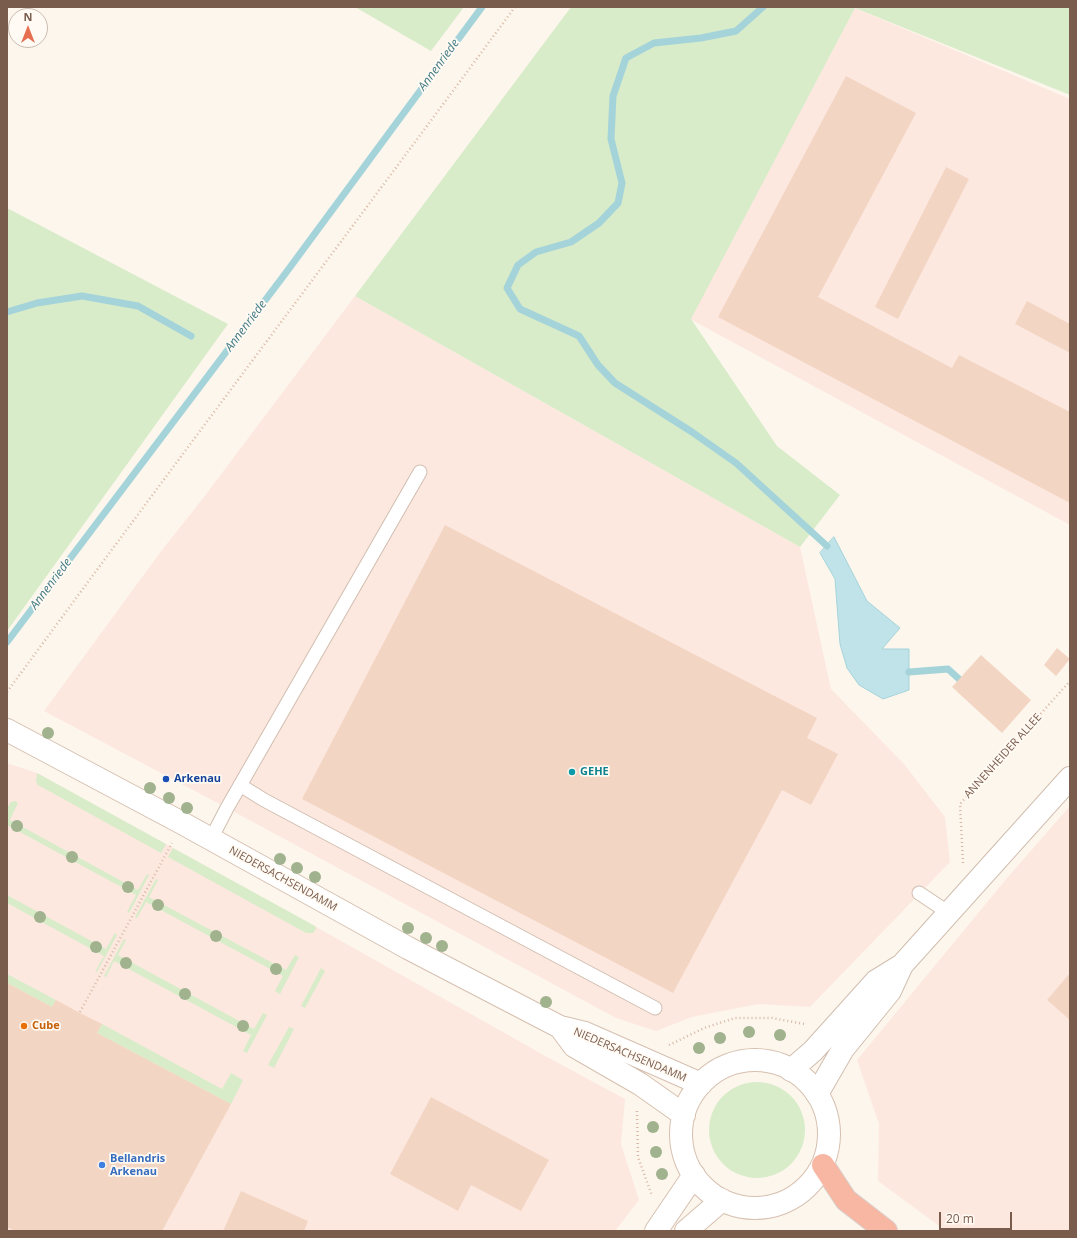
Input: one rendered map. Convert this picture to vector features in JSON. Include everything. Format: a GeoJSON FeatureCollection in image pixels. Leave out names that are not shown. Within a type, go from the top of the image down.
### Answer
{"type":"FeatureCollection","features":[{"type":"Feature","properties":{"kind":"highway"},"geometry":{"type":"LineString","coordinates":[[823,1165],[846,1200],[886,1231]]}},
{"type":"Feature","properties":{"kind":"main road","name":"NIEDERSACHSENDAMM"},"geometry":{"type":"LineString","coordinates":[[7,730],[182,823],[408,948],[560,1027],[585,1033],[701,1084]]}},
{"type":"Feature","properties":{"kind":"main road"},"geometry":{"type":"LineString","coordinates":[[791,1070],[813,1051],[876,981],[902,965],[1070,778]]}},
{"type":"Feature","properties":{"kind":"main road"},"geometry":{"type":"LineString","coordinates":[[817,1094],[843,1049],[890,992],[902,965]]}},
{"type":"Feature","properties":{"kind":"main road","name":"NIEDERSACHSENDAMM"},"geometry":{"type":"LineString","coordinates":[[560,1027],[574,1046],[640,1084],[684,1116]]}},
{"type":"Feature","properties":{"kind":"main road"},"geometry":{"type":"LineString","coordinates":[[745,1061],[777,1063],[806,1080],[817,1094],[827,1116],[829,1141],[823,1165],[812,1181],[799,1194],[782,1203],[763,1208],[742,1207],[722,1200],[706,1189],[694,1175],[687,1162],[681,1131],[690,1099],[701,1084],[714,1073],[729,1065],[745,1061]]}},
{"type":"Feature","properties":{"kind":"main road"},"geometry":{"type":"LineString","coordinates":[[659,1226],[694,1175]]}},
{"type":"Feature","properties":{"kind":"main road"},"geometry":{"type":"LineString","coordinates":[[686,1231],[722,1200]]}},
{"type":"Feature","properties":{"kind":"lane"},"geometry":{"type":"LineString","coordinates":[[211,839],[240,785],[420,472]]}},
{"type":"Feature","properties":{"kind":"lane"},"geometry":{"type":"LineString","coordinates":[[240,785],[264,800],[655,1008]]}},
{"type":"Feature","properties":{"kind":"lane"},"geometry":{"type":"LineString","coordinates":[[919,893],[949,913]]}},
{"type":"Feature","properties":{"kind":"path"},"geometry":{"type":"LineString","coordinates":[[7,692],[144,505],[515,7]]}},
{"type":"Feature","properties":{"kind":"path","name":"ANNENHEIDER ALLEE"},"geometry":{"type":"LineString","coordinates":[[976,883],[963,868],[960,804],[1070,681]]}},
{"type":"Feature","properties":{"kind":"path"},"geometry":{"type":"LineString","coordinates":[[80,1012],[182,823]]}},
{"type":"Feature","properties":{"kind":"path"},"geometry":{"type":"LineString","coordinates":[[652,1062],[667,1046],[704,1028],[735,1018],[772,1018],[814,1026],[829,1033]]}},
{"type":"Feature","properties":{"kind":"path"},"geometry":{"type":"LineString","coordinates":[[640,1084],[636,1115],[638,1157],[659,1226]]}},
{"type":"Feature","properties":{"kind":"shaded area"},"geometry":{"type":"Polygon","coordinates":[[[855,8],[1070,99],[1070,525],[690,319],[855,8]]]}},
{"type":"Feature","properties":{"kind":"shaded area"},"geometry":{"type":"Polygon","coordinates":[[[355,296],[800,547],[831,689],[904,764],[945,817],[950,862],[810,1007],[758,1004],[692,1017],[656,1031],[616,1018],[44,711],[162,550],[204,497],[355,296]]]}},
{"type":"Feature","properties":{"kind":"shaded area"},"geometry":{"type":"Polygon","coordinates":[[[7,763],[37,773],[625,1099],[621,1144],[639,1200],[615,1231],[7,1231],[7,763]]]}},
{"type":"Feature","properties":{"kind":"shaded area"},"geometry":{"type":"Polygon","coordinates":[[[1070,806],[1070,1231],[946,1231],[878,1181],[879,1124],[857,1060],[1007,878],[1070,806]]]}},
{"type":"Feature","properties":{"kind":"green space"},"geometry":{"type":"Polygon","coordinates":[[[355,7],[464,7],[431,51],[355,7]]]}},
{"type":"Feature","properties":{"kind":"green space"},"geometry":{"type":"Polygon","coordinates":[[[571,7],[1070,7],[1070,95],[855,8],[691,319],[777,446],[840,495],[800,547],[355,296],[571,7]]]}},
{"type":"Feature","properties":{"kind":"green space"},"geometry":{"type":"Polygon","coordinates":[[[7,208],[228,324],[7,631],[7,208]]]}},
{"type":"Feature","properties":{"kind":"green space"},"geometry":{"type":"Polygon","coordinates":[[[37,773],[166,844],[161,853],[38,785],[36,781],[37,773]]]}},
{"type":"Feature","properties":{"kind":"green space"},"geometry":{"type":"Polygon","coordinates":[[[15,801],[18,803],[10,820],[138,890],[147,874],[149,875],[129,913],[127,912],[136,895],[7,825],[7,808],[11,802],[15,801]]]}},
{"type":"Feature","properties":{"kind":"green space"},"geometry":{"type":"Polygon","coordinates":[[[173,848],[315,926],[316,929],[313,933],[306,933],[168,857],[173,848]]]}},
{"type":"Feature","properties":{"kind":"green space"},"geometry":{"type":"Polygon","coordinates":[[[156,879],[158,880],[149,897],[286,970],[295,955],[299,957],[280,994],[275,991],[283,976],[146,902],[137,918],[135,917],[156,879]]]}},
{"type":"Feature","properties":{"kind":"green space"},"geometry":{"type":"Polygon","coordinates":[[[7,895],[106,949],[115,933],[117,935],[97,972],[95,972],[104,956],[7,903],[7,895]]]}},
{"type":"Feature","properties":{"kind":"green space"},"geometry":{"type":"Polygon","coordinates":[[[124,939],[126,940],[118,955],[254,1029],[263,1013],[267,1015],[247,1053],[243,1051],[251,1035],[114,961],[106,977],[104,976],[124,939]]]}},
{"type":"Feature","properties":{"kind":"green space"},"geometry":{"type":"Polygon","coordinates":[[[321,968],[325,971],[305,1008],[301,1006],[321,968]]]}},
{"type":"Feature","properties":{"kind":"green space"},"geometry":{"type":"Polygon","coordinates":[[[7,974],[56,1000],[52,1007],[7,983],[7,974]]]}},
{"type":"Feature","properties":{"kind":"green space"},"geometry":{"type":"Polygon","coordinates":[[[102,1024],[222,1089],[231,1073],[243,1080],[231,1104],[97,1033],[102,1024]]]}},
{"type":"Feature","properties":{"kind":"green space"},"geometry":{"type":"Polygon","coordinates":[[[289,1027],[294,1029],[274,1068],[268,1065],[289,1027]]]}},
{"type":"Feature","properties":{"kind":"green space"},"geometry":{"type":"Polygon","coordinates":[[[748,1082],[766,1082],[776,1085],[784,1090],[797,1103],[802,1111],[805,1121],[805,1139],[802,1149],[791,1164],[784,1170],[776,1175],[766,1178],[748,1178],[738,1175],[730,1170],[717,1157],[712,1149],[709,1139],[709,1121],[712,1111],[717,1103],[730,1090],[738,1085],[748,1082]]]}},
{"type":"Feature","properties":{"kind":"water"},"geometry":{"type":"Polygon","coordinates":[[[834,537],[867,601],[900,628],[882,649],[909,649],[909,690],[883,699],[859,685],[847,668],[840,644],[835,579],[820,553],[834,537]]]}},
{"type":"Feature","properties":{"kind":"building"},"geometry":{"type":"Polygon","coordinates":[[[846,76],[916,113],[818,297],[952,368],[959,355],[1070,412],[1070,503],[718,317],[846,76]]]}},
{"type":"Feature","properties":{"kind":"building"},"geometry":{"type":"Polygon","coordinates":[[[946,167],[969,179],[898,319],[875,307],[946,167]]]}},
{"type":"Feature","properties":{"kind":"building"},"geometry":{"type":"Polygon","coordinates":[[[1027,301],[1070,324],[1070,353],[1015,324],[1027,301]]]}},
{"type":"Feature","properties":{"kind":"building","name":"GEHE"},"geometry":{"type":"Polygon","coordinates":[[[445,525],[817,718],[807,738],[838,754],[811,805],[782,790],[673,993],[302,799],[445,525]]]}},
{"type":"Feature","properties":{"kind":"building"},"geometry":{"type":"Polygon","coordinates":[[[1057,648],[1070,659],[1056,676],[1044,665],[1057,648]]]}},
{"type":"Feature","properties":{"kind":"building"},"geometry":{"type":"Polygon","coordinates":[[[981,655],[1031,700],[1002,733],[952,687],[981,655]]]}},
{"type":"Feature","properties":{"kind":"building"},"geometry":{"type":"Polygon","coordinates":[[[1070,973],[1070,1020],[1047,1000],[1070,973]]]}},
{"type":"Feature","properties":{"kind":"building","name":"Bellandris Arkenau"},"geometry":{"type":"Polygon","coordinates":[[[7,983],[52,1007],[56,1000],[102,1024],[97,1033],[231,1104],[162,1231],[15,1231],[7,1227],[7,983]]]}},
{"type":"Feature","properties":{"kind":"building"},"geometry":{"type":"Polygon","coordinates":[[[431,1097],[549,1160],[521,1211],[471,1185],[458,1211],[390,1174],[431,1097]]]}},
{"type":"Feature","properties":{"kind":"building"},"geometry":{"type":"Polygon","coordinates":[[[241,1191],[308,1221],[304,1231],[223,1231],[241,1191]]]}},
{"type":"Feature","properties":{"kind":"waterway","name":"Annenriede"},"geometry":{"type":"LineString","coordinates":[[7,642],[285,274],[482,7]]}},
{"type":"Feature","properties":{"kind":"waterway"},"geometry":{"type":"LineString","coordinates":[[763,7],[736,31],[701,38],[654,43],[626,58],[613,96],[611,139],[622,183],[618,203],[599,223],[571,242],[536,252],[518,265],[507,288],[520,309],[579,336],[598,365],[615,383],[692,432],[736,463],[827,546]]}},
{"type":"Feature","properties":{"kind":"waterway"},"geometry":{"type":"LineString","coordinates":[[7,312],[37,303],[82,296],[138,306],[191,336]]}},
{"type":"Feature","properties":{"kind":"waterway"},"geometry":{"type":"LineString","coordinates":[[909,672],[948,669],[959,679]]}},
{"type":"Feature","properties":{"kind":"place","name":"GEHE"},"geometry":{"type":"Point","coordinates":[572,772]}},
{"type":"Feature","properties":{"kind":"place","name":"Arkenau"},"geometry":{"type":"Point","coordinates":[166,779]}},
{"type":"Feature","properties":{"kind":"place","name":"Cube"},"geometry":{"type":"Point","coordinates":[24,1026]}},
{"type":"Feature","properties":{"kind":"place","name":"Bellandris Arkenau"},"geometry":{"type":"Point","coordinates":[102,1165]}}]}
